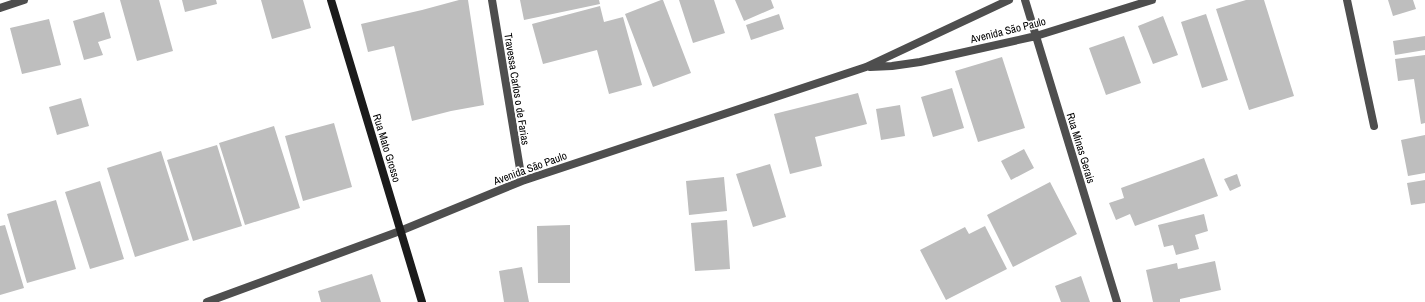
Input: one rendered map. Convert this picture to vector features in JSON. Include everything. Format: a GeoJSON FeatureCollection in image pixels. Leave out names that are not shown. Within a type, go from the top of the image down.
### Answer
{"type":"FeatureCollection","features":[{"type":"Feature","properties":{"kind":"street"},"geometry":{"type":"LineString","coordinates":[[0,8],[24,0]]}},
{"type":"Feature","properties":{"kind":"street","name":"Rua Mato Grosso"},"geometry":{"type":"LineString","coordinates":[[331,0],[422,302]]}},
{"type":"Feature","properties":{"kind":"street","name":"Travessa Carlos o de Farias"},"geometry":{"type":"LineString","coordinates":[[492,0],[522,181]]}},
{"type":"Feature","properties":{"kind":"street","name":"Avenida São Paulo"},"geometry":{"type":"LineString","coordinates":[[207,302],[400,231],[522,181],[866,67],[1009,0]]}},
{"type":"Feature","properties":{"kind":"street","name":"Rua Minas Gerais"},"geometry":{"type":"LineString","coordinates":[[1025,0],[1117,302]]}},
{"type":"Feature","properties":{"kind":"street","name":"Avenida São Paulo"},"geometry":{"type":"LineString","coordinates":[[866,67],[892,66],[920,62],[1036,36],[1152,0]]}},
{"type":"Feature","properties":{"kind":"street"},"geometry":{"type":"LineString","coordinates":[[1347,0],[1374,126]]}},
{"type":"Feature","properties":{"kind":"building"},"geometry":{"type":"Polygon","coordinates":[[[120,0],[159,0],[173,51],[137,61],[120,0]]]}},
{"type":"Feature","properties":{"kind":"building"},"geometry":{"type":"Polygon","coordinates":[[[182,0],[216,0],[217,4],[185,12],[182,0]]]}},
{"type":"Feature","properties":{"kind":"building"},"geometry":{"type":"Polygon","coordinates":[[[261,0],[303,0],[311,28],[272,39],[261,0]]]}},
{"type":"Feature","properties":{"kind":"building"},"geometry":{"type":"Polygon","coordinates":[[[459,0],[468,0],[484,105],[451,111],[412,121],[394,46],[368,52],[361,24],[459,0]]]}},
{"type":"Feature","properties":{"kind":"building"},"geometry":{"type":"Polygon","coordinates":[[[520,0],[599,0],[600,4],[524,20],[520,0]]]}},
{"type":"Feature","properties":{"kind":"building"},"geometry":{"type":"Polygon","coordinates":[[[663,0],[691,73],[653,87],[625,14],[663,0]]]}},
{"type":"Feature","properties":{"kind":"building"},"geometry":{"type":"Polygon","coordinates":[[[679,0],[714,0],[725,33],[693,43],[679,0]]]}},
{"type":"Feature","properties":{"kind":"building"},"geometry":{"type":"Polygon","coordinates":[[[735,0],[771,0],[774,8],[744,21],[735,0]]]}},
{"type":"Feature","properties":{"kind":"building"},"geometry":{"type":"Polygon","coordinates":[[[1246,0],[1264,0],[1294,96],[1249,110],[1216,9],[1246,0]]]}},
{"type":"Feature","properties":{"kind":"building"},"geometry":{"type":"Polygon","coordinates":[[[1388,0],[1413,0],[1416,9],[1393,16],[1388,0]]]}},
{"type":"Feature","properties":{"kind":"building"},"geometry":{"type":"Polygon","coordinates":[[[600,6],[604,22],[623,17],[642,85],[609,94],[597,50],[543,64],[532,24],[600,6]]]}},
{"type":"Feature","properties":{"kind":"building"},"geometry":{"type":"Polygon","coordinates":[[[104,12],[111,38],[98,42],[103,55],[84,60],[73,21],[104,12]]]}},
{"type":"Feature","properties":{"kind":"building"},"geometry":{"type":"Polygon","coordinates":[[[779,14],[784,29],[751,40],[746,25],[779,14]]]}},
{"type":"Feature","properties":{"kind":"building"},"geometry":{"type":"Polygon","coordinates":[[[1206,14],[1228,80],[1202,88],[1181,22],[1206,14]]]}},
{"type":"Feature","properties":{"kind":"building"},"geometry":{"type":"Polygon","coordinates":[[[1163,16],[1178,55],[1153,64],[1138,26],[1163,16]]]}},
{"type":"Feature","properties":{"kind":"building"},"geometry":{"type":"Polygon","coordinates":[[[49,19],[61,65],[22,74],[10,28],[49,19]]]}},
{"type":"Feature","properties":{"kind":"building"},"geometry":{"type":"Polygon","coordinates":[[[1124,36],[1141,83],[1106,95],[1089,48],[1124,36]]]}},
{"type":"Feature","properties":{"kind":"building"},"geometry":{"type":"Polygon","coordinates":[[[1425,36],[1425,50],[1395,55],[1393,41],[1425,36]]]}},
{"type":"Feature","properties":{"kind":"building"},"geometry":{"type":"Polygon","coordinates":[[[1425,55],[1425,123],[1421,124],[1414,79],[1398,81],[1395,59],[1425,55]]]}},
{"type":"Feature","properties":{"kind":"building"},"geometry":{"type":"Polygon","coordinates":[[[1002,57],[1025,128],[978,142],[955,71],[1002,57]]]}},
{"type":"Feature","properties":{"kind":"building"},"geometry":{"type":"Polygon","coordinates":[[[952,88],[964,128],[933,137],[921,97],[952,88]]]}},
{"type":"Feature","properties":{"kind":"building"},"geometry":{"type":"Polygon","coordinates":[[[858,93],[867,124],[815,137],[822,166],[790,174],[774,114],[858,93]]]}},
{"type":"Feature","properties":{"kind":"building"},"geometry":{"type":"Polygon","coordinates":[[[81,98],[89,126],[57,135],[49,107],[81,98]]]}},
{"type":"Feature","properties":{"kind":"building"},"geometry":{"type":"Polygon","coordinates":[[[900,105],[905,136],[881,140],[876,109],[900,105]]]}},
{"type":"Feature","properties":{"kind":"building"},"geometry":{"type":"Polygon","coordinates":[[[334,123],[352,187],[303,201],[285,136],[334,123]]]}},
{"type":"Feature","properties":{"kind":"building"},"geometry":{"type":"Polygon","coordinates":[[[274,126],[300,208],[245,225],[219,143],[274,126]]]}},
{"type":"Feature","properties":{"kind":"building"},"geometry":{"type":"Polygon","coordinates":[[[1425,135],[1425,173],[1408,176],[1401,140],[1425,135]]]}},
{"type":"Feature","properties":{"kind":"building"},"geometry":{"type":"Polygon","coordinates":[[[217,145],[242,226],[193,241],[167,160],[217,145]]]}},
{"type":"Feature","properties":{"kind":"building"},"geometry":{"type":"Polygon","coordinates":[[[1024,149],[1034,168],[1011,180],[1001,161],[1024,149]]]}},
{"type":"Feature","properties":{"kind":"building"},"geometry":{"type":"Polygon","coordinates":[[[161,151],[189,240],[135,257],[107,168],[161,151]]]}},
{"type":"Feature","properties":{"kind":"building"},"geometry":{"type":"Polygon","coordinates":[[[1204,158],[1218,196],[1135,226],[1130,214],[1116,220],[1109,203],[1124,198],[1121,188],[1204,158]]]}},
{"type":"Feature","properties":{"kind":"building"},"geometry":{"type":"Polygon","coordinates":[[[770,164],[786,217],[753,227],[736,174],[770,164]]]}},
{"type":"Feature","properties":{"kind":"building"},"geometry":{"type":"Polygon","coordinates":[[[1237,174],[1241,186],[1230,191],[1224,179],[1237,174]]]}},
{"type":"Feature","properties":{"kind":"building"},"geometry":{"type":"Polygon","coordinates":[[[724,177],[727,211],[689,215],[686,181],[724,177]]]}},
{"type":"Feature","properties":{"kind":"building"},"geometry":{"type":"Polygon","coordinates":[[[1425,180],[1425,203],[1411,205],[1407,183],[1425,180]]]}},
{"type":"Feature","properties":{"kind":"building"},"geometry":{"type":"Polygon","coordinates":[[[100,181],[124,259],[90,269],[65,192],[100,181]]]}},
{"type":"Feature","properties":{"kind":"building"},"geometry":{"type":"Polygon","coordinates":[[[1050,182],[1077,234],[1013,267],[987,215],[1050,182]]]}},
{"type":"Feature","properties":{"kind":"building"},"geometry":{"type":"Polygon","coordinates":[[[56,200],[76,269],[27,283],[7,214],[56,200]]]}},
{"type":"Feature","properties":{"kind":"building"},"geometry":{"type":"Polygon","coordinates":[[[1204,214],[1208,231],[1195,235],[1199,249],[1176,255],[1173,245],[1164,247],[1158,225],[1204,214]]]}},
{"type":"Feature","properties":{"kind":"building"},"geometry":{"type":"Polygon","coordinates":[[[727,220],[730,269],[695,271],[691,223],[727,220]]]}},
{"type":"Feature","properties":{"kind":"building"},"geometry":{"type":"Polygon","coordinates":[[[5,225],[24,288],[0,295],[0,226],[5,225]]]}},
{"type":"Feature","properties":{"kind":"building"},"geometry":{"type":"Polygon","coordinates":[[[570,225],[570,283],[538,283],[537,226],[570,225]]]}},
{"type":"Feature","properties":{"kind":"building"},"geometry":{"type":"Polygon","coordinates":[[[985,226],[1007,269],[946,300],[920,250],[965,227],[969,234],[985,226]]]}},
{"type":"Feature","properties":{"kind":"building"},"geometry":{"type":"Polygon","coordinates":[[[1215,261],[1221,290],[1180,299],[1180,302],[1153,302],[1146,270],[1177,263],[1178,269],[1215,261]]]}},
{"type":"Feature","properties":{"kind":"building"},"geometry":{"type":"Polygon","coordinates":[[[522,267],[529,302],[504,302],[499,271],[522,267]]]}},
{"type":"Feature","properties":{"kind":"building"},"geometry":{"type":"Polygon","coordinates":[[[372,274],[381,302],[321,302],[318,291],[372,274]]]}},
{"type":"Feature","properties":{"kind":"building"},"geometry":{"type":"Polygon","coordinates":[[[1081,276],[1090,302],[1061,302],[1055,286],[1081,276]]]}}]}
